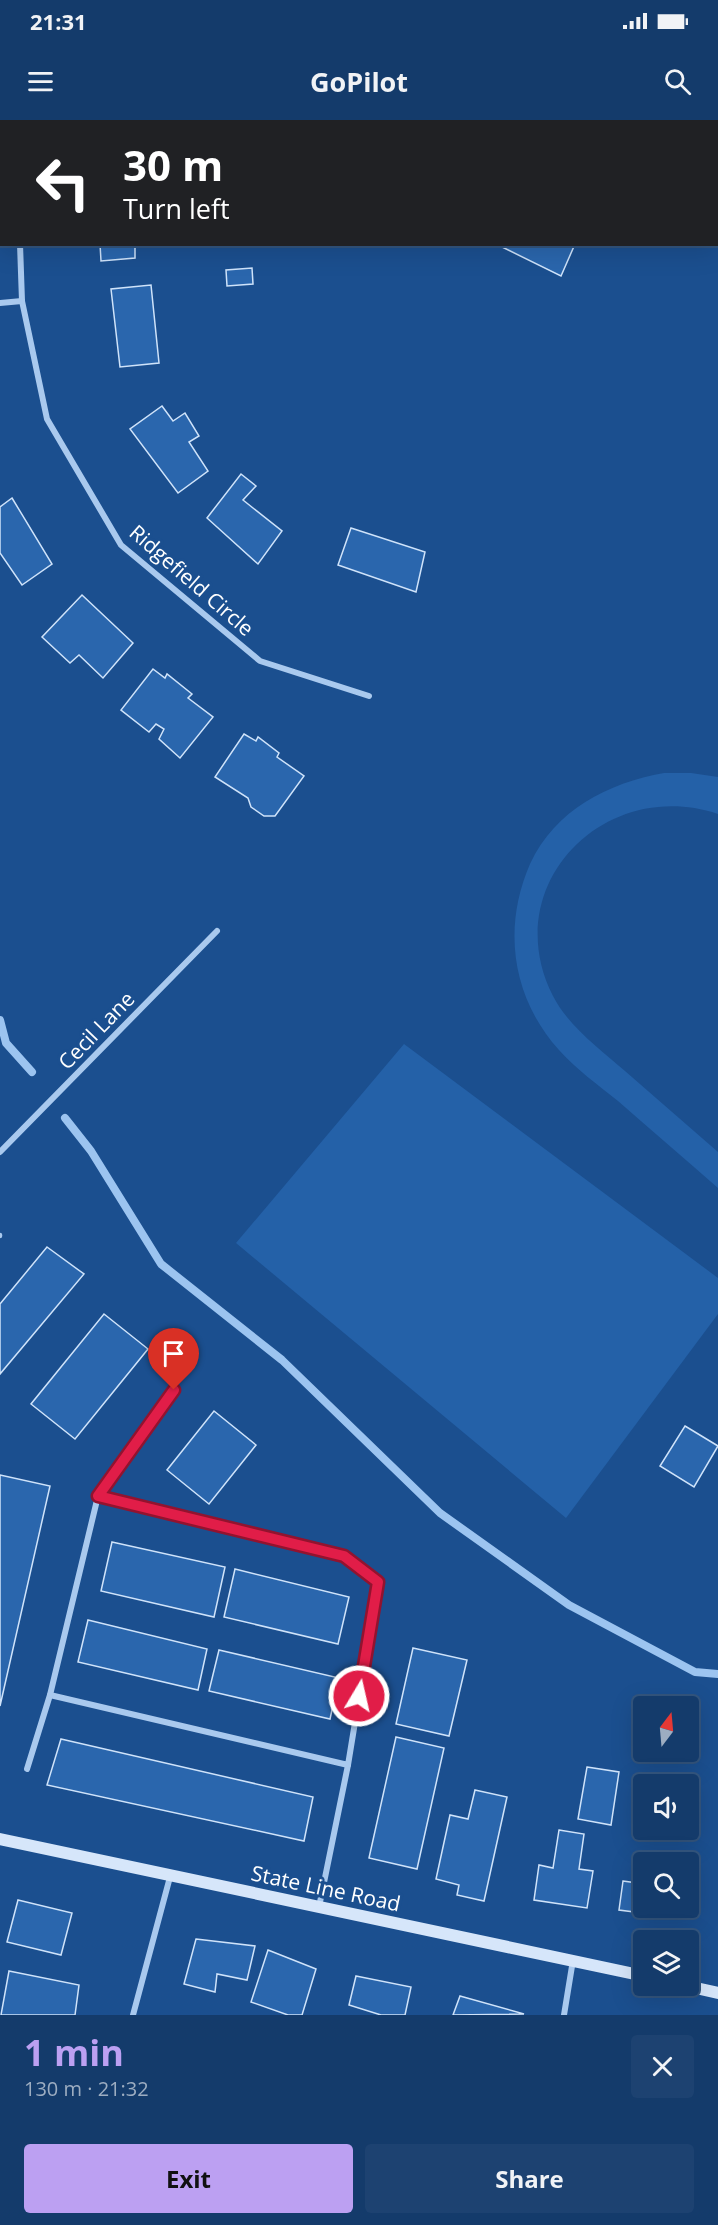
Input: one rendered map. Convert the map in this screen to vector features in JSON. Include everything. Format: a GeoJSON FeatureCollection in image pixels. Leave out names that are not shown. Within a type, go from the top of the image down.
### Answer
{"type":"FeatureCollection","features":[{"type":"Feature","properties":{"kind":"street","name":"Ridgefield Circle"},"geometry":{"type":"LineString","coordinates":[[20,246],[22,301],[47,419],[121,545],[260,661],[369,696]]}},
{"type":"Feature","properties":{"kind":"street"},"geometry":{"type":"LineString","coordinates":[[0,303],[22,301]]}},
{"type":"Feature","properties":{"kind":"street","name":"Cecil Lane"},"geometry":{"type":"LineString","coordinates":[[0,1152],[216,931]]}},
{"type":"Feature","properties":{"kind":"street"},"geometry":{"type":"LineString","coordinates":[[27,1769],[50,1695],[98,1496],[174,1390]]}},
{"type":"Feature","properties":{"kind":"street"},"geometry":{"type":"LineString","coordinates":[[98,1496],[344,1556],[378,1582],[348,1765],[319,1907]]}},
{"type":"Feature","properties":{"kind":"street"},"geometry":{"type":"LineString","coordinates":[[50,1695],[348,1765]]}},
{"type":"Feature","properties":{"kind":"street","name":"State Line Road"},"geometry":{"type":"LineString","coordinates":[[0,1839],[170,1877],[573,1959],[633,1973]]}},
{"type":"Feature","properties":{"kind":"street"},"geometry":{"type":"LineString","coordinates":[[134,2015],[170,1877]]}},
{"type":"Feature","properties":{"kind":"street"},"geometry":{"type":"LineString","coordinates":[[564,2015],[573,1959]]}},
{"type":"Feature","properties":{"kind":"street"},"geometry":{"type":"LineString","coordinates":[[699,1989],[718,1993]]}},
{"type":"Feature","properties":{"kind":"shaded area"},"geometry":{"type":"Polygon","coordinates":[[[664,773],[691,773],[718,777],[718,814],[676,806],[636,811],[601,826],[572,850],[551,880],[539,916],[539,955],[553,996],[576,1028],[718,1152],[718,1188],[559,1050],[543,1030],[531,1008],[516,962],[514,937],[521,888],[530,864],[554,828],[585,802],[604,792],[623,784],[664,773]]]}},
{"type":"Feature","properties":{"kind":"shaded area"},"geometry":{"type":"Polygon","coordinates":[[[404,1044],[718,1278],[718,1314],[566,1518],[236,1243],[404,1044]]]}},
{"type":"Feature","properties":{"kind":"building"},"geometry":{"type":"Polygon","coordinates":[[[100,246],[135,246],[135,258],[101,261],[100,246]]]}},
{"type":"Feature","properties":{"kind":"building"},"geometry":{"type":"Polygon","coordinates":[[[500,246],[574,246],[561,276],[500,246]]]}},
{"type":"Feature","properties":{"kind":"building"},"geometry":{"type":"Polygon","coordinates":[[[252,268],[253,284],[227,286],[226,270],[252,268]]]}},
{"type":"Feature","properties":{"kind":"building"},"geometry":{"type":"Polygon","coordinates":[[[151,285],[159,363],[120,367],[111,289],[151,285]]]}},
{"type":"Feature","properties":{"kind":"building"},"geometry":{"type":"Polygon","coordinates":[[[162,406],[173,421],[185,413],[199,436],[189,442],[208,471],[178,493],[130,429],[162,406]]]}},
{"type":"Feature","properties":{"kind":"building"},"geometry":{"type":"Polygon","coordinates":[[[241,474],[256,486],[243,500],[282,531],[258,564],[207,518],[241,474]]]}},
{"type":"Feature","properties":{"kind":"building"},"geometry":{"type":"Polygon","coordinates":[[[12,498],[52,564],[22,585],[0,553],[0,507],[12,498]]]}},
{"type":"Feature","properties":{"kind":"building"},"geometry":{"type":"Polygon","coordinates":[[[351,528],[425,552],[416,592],[338,565],[351,528]]]}},
{"type":"Feature","properties":{"kind":"building"},"geometry":{"type":"Polygon","coordinates":[[[82,595],[133,643],[103,678],[79,655],[70,663],[42,637],[82,595]]]}},
{"type":"Feature","properties":{"kind":"building"},"geometry":{"type":"Polygon","coordinates":[[[153,669],[165,678],[167,674],[192,694],[188,698],[213,717],[180,758],[159,739],[164,729],[156,724],[149,732],[121,710],[153,669]]]}},
{"type":"Feature","properties":{"kind":"building"},"geometry":{"type":"Polygon","coordinates":[[[244,734],[256,741],[258,737],[279,753],[277,757],[304,776],[275,816],[264,816],[251,807],[248,798],[215,777],[244,734]]]}},
{"type":"Feature","properties":{"kind":"building"},"geometry":{"type":"Polygon","coordinates":[[[47,1247],[84,1274],[0,1374],[0,1304],[47,1247]]]}},
{"type":"Feature","properties":{"kind":"building"},"geometry":{"type":"Polygon","coordinates":[[[104,1314],[148,1349],[75,1439],[31,1404],[104,1314]]]}},
{"type":"Feature","properties":{"kind":"building"},"geometry":{"type":"Polygon","coordinates":[[[214,1411],[256,1445],[209,1504],[167,1470],[214,1411]]]}},
{"type":"Feature","properties":{"kind":"building"},"geometry":{"type":"Polygon","coordinates":[[[685,1426],[718,1446],[694,1487],[660,1466],[685,1426]]]}},
{"type":"Feature","properties":{"kind":"building"},"geometry":{"type":"Polygon","coordinates":[[[0,1475],[50,1486],[0,1706],[0,1475]]]}},
{"type":"Feature","properties":{"kind":"building"},"geometry":{"type":"Polygon","coordinates":[[[112,1542],[225,1567],[214,1617],[101,1591],[112,1542]]]}},
{"type":"Feature","properties":{"kind":"building"},"geometry":{"type":"Polygon","coordinates":[[[235,1569],[349,1597],[338,1644],[224,1617],[235,1569]]]}},
{"type":"Feature","properties":{"kind":"building"},"geometry":{"type":"Polygon","coordinates":[[[88,1620],[207,1649],[198,1690],[78,1662],[88,1620]]]}},
{"type":"Feature","properties":{"kind":"building"},"geometry":{"type":"Polygon","coordinates":[[[413,1648],[467,1660],[449,1736],[396,1724],[413,1648]]]}},
{"type":"Feature","properties":{"kind":"building"},"geometry":{"type":"Polygon","coordinates":[[[219,1650],[339,1678],[330,1719],[209,1691],[219,1650]]]}},
{"type":"Feature","properties":{"kind":"building"},"geometry":{"type":"Polygon","coordinates":[[[396,1737],[444,1748],[417,1869],[369,1858],[396,1737]]]}},
{"type":"Feature","properties":{"kind":"building"},"geometry":{"type":"Polygon","coordinates":[[[61,1739],[313,1797],[304,1841],[47,1785],[61,1739]]]}},
{"type":"Feature","properties":{"kind":"building"},"geometry":{"type":"Polygon","coordinates":[[[587,1767],[619,1772],[611,1825],[578,1819],[587,1767]]]}},
{"type":"Feature","properties":{"kind":"building"},"geometry":{"type":"Polygon","coordinates":[[[475,1790],[507,1797],[484,1901],[457,1895],[459,1885],[436,1879],[450,1815],[468,1819],[475,1790]]]}},
{"type":"Feature","properties":{"kind":"building"},"geometry":{"type":"Polygon","coordinates":[[[559,1830],[584,1834],[579,1869],[593,1871],[587,1908],[534,1900],[539,1865],[553,1868],[559,1830]]]}},
{"type":"Feature","properties":{"kind":"building"},"geometry":{"type":"Polygon","coordinates":[[[623,1881],[633,1882],[633,1912],[619,1910],[623,1881]]]}},
{"type":"Feature","properties":{"kind":"building"},"geometry":{"type":"Polygon","coordinates":[[[18,1900],[72,1913],[61,1955],[7,1942],[18,1900]]]}},
{"type":"Feature","properties":{"kind":"building"},"geometry":{"type":"Polygon","coordinates":[[[196,1939],[255,1946],[247,1980],[217,1974],[215,1992],[184,1984],[196,1939]]]}},
{"type":"Feature","properties":{"kind":"building"},"geometry":{"type":"Polygon","coordinates":[[[268,1950],[316,1969],[302,2015],[288,2015],[251,2002],[268,1950]]]}},
{"type":"Feature","properties":{"kind":"building"},"geometry":{"type":"Polygon","coordinates":[[[9,1971],[79,1985],[75,2015],[1,2015],[9,1971]]]}},
{"type":"Feature","properties":{"kind":"building"},"geometry":{"type":"Polygon","coordinates":[[[356,1976],[411,1987],[405,2015],[381,2015],[349,2005],[356,1976]]]}},
{"type":"Feature","properties":{"kind":"building"},"geometry":{"type":"Polygon","coordinates":[[[460,1996],[524,2014],[453,2015],[460,1996]]]}},
{"type":"Feature","properties":{"kind":"waterway"},"geometry":{"type":"LineString","coordinates":[[0,1020],[6,1043],[32,1072]]}},
{"type":"Feature","properties":{"kind":"waterway"},"geometry":{"type":"LineString","coordinates":[[65,1118],[91,1151],[161,1264],[282,1360],[440,1513],[569,1605],[695,1672],[718,1674]]}},
{"type":"Feature","properties":{"kind":"route"},"geometry":{"type":"LineString","coordinates":[[174,1390],[98,1496],[344,1556],[378,1582],[359,1696]]}}]}
